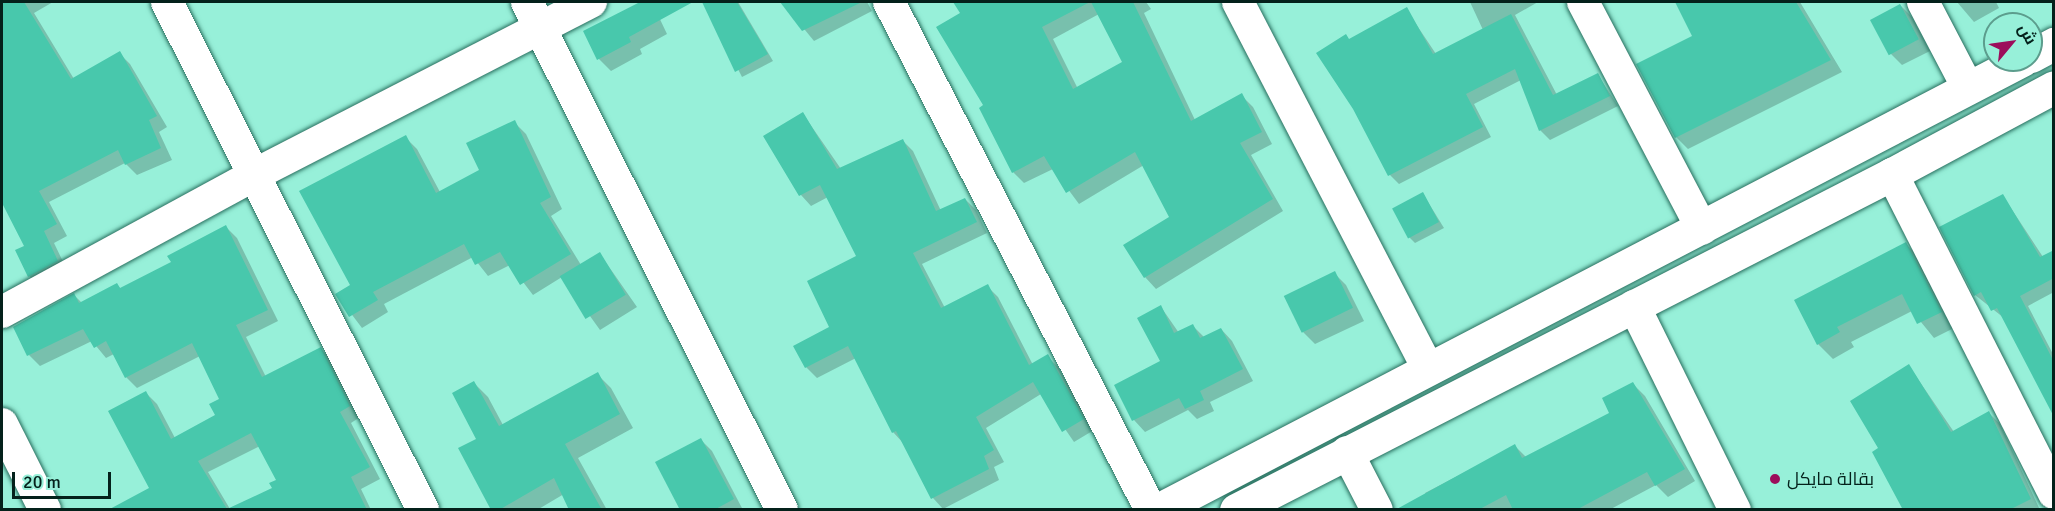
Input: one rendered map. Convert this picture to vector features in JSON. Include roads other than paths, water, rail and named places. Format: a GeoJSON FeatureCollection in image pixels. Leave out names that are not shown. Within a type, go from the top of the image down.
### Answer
{"type":"FeatureCollection","features":[{"type":"Feature","properties":{"kind":"main road"},"geometry":{"type":"LineString","coordinates":[[1158,510],[1702,229],[1999,72]]}},
{"type":"Feature","properties":{"kind":"main road"},"geometry":{"type":"LineString","coordinates":[[1236,510],[1892,174],[2054,87]]}},
{"type":"Feature","properties":{"kind":"street"},"geometry":{"type":"LineString","coordinates":[[167,2],[423,510]]}},
{"type":"Feature","properties":{"kind":"street"},"geometry":{"type":"LineString","coordinates":[[2,312],[254,175],[534,15],[591,2]]}},
{"type":"Feature","properties":{"kind":"street"},"geometry":{"type":"LineString","coordinates":[[889,2],[1151,510]]}},
{"type":"Feature","properties":{"kind":"street"},"geometry":{"type":"LineString","coordinates":[[1238,2],[1428,369]]}},
{"type":"Feature","properties":{"kind":"street"},"geometry":{"type":"LineString","coordinates":[[1582,2],[1702,229]]}},
{"type":"Feature","properties":{"kind":"street"},"geometry":{"type":"LineString","coordinates":[[1923,2],[1968,88]]}},
{"type":"Feature","properties":{"kind":"street"},"geometry":{"type":"LineString","coordinates":[[534,15],[782,510]]}},
{"type":"Feature","properties":{"kind":"street"},"geometry":{"type":"LineString","coordinates":[[1892,174],[2054,493]]}},
{"type":"Feature","properties":{"kind":"street"},"geometry":{"type":"LineString","coordinates":[[1634,306],[1736,510]]}},
{"type":"Feature","properties":{"kind":"street"},"geometry":{"type":"LineString","coordinates":[[2,424],[45,510]]}},
{"type":"Feature","properties":{"kind":"street"},"geometry":{"type":"LineString","coordinates":[[1347,452],[1377,510]]}},
{"type":"Feature","properties":{"kind":"place","name":"بقالة مايكل"},"geometry":{"type":"Point","coordinates":[1775,479]}}]}
